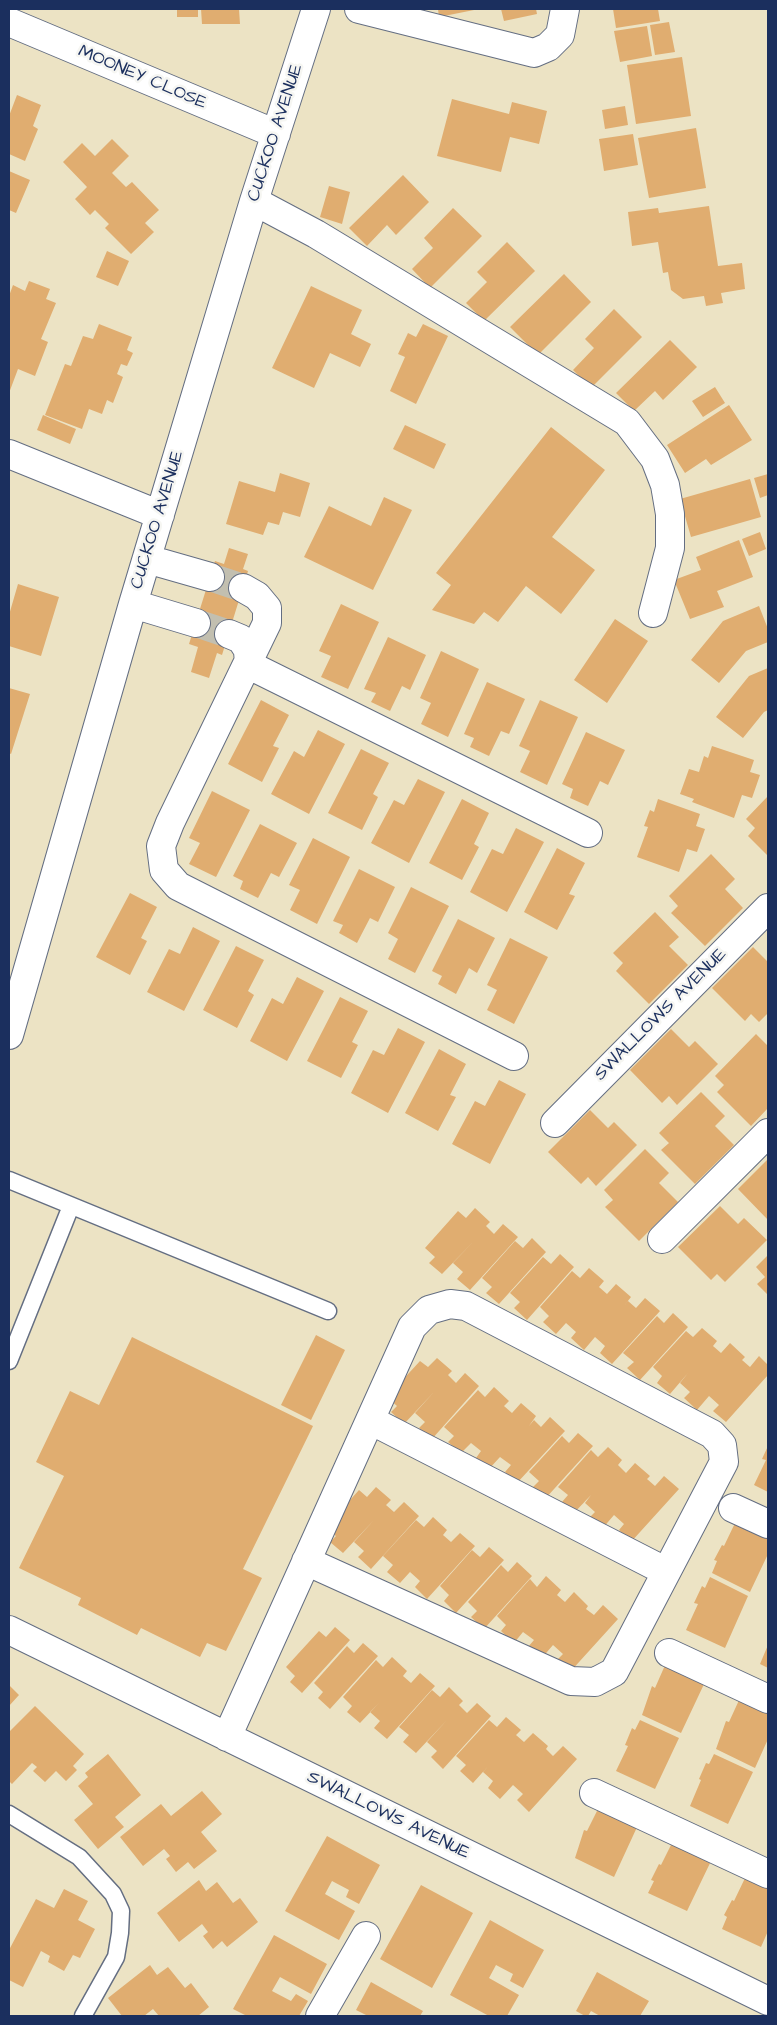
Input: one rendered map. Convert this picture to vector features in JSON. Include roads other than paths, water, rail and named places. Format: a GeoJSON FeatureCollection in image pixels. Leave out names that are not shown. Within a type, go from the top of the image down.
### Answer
{"type":"FeatureCollection","features":[{"type":"Feature","properties":{"kind":"street","name":"CUCKOO AVENUE"},"geometry":{"type":"LineString","coordinates":[[11,1018],[254,201],[316,9]]}},
{"type":"Feature","properties":{"kind":"street"},"geometry":{"type":"LineString","coordinates":[[359,9],[534,53],[548,47],[560,35],[565,9]]}},
{"type":"Feature","properties":{"kind":"street","name":"MOONEY CLOSE"},"geometry":{"type":"LineString","coordinates":[[9,22],[276,134]]}},
{"type":"Feature","properties":{"kind":"street"},"geometry":{"type":"LineString","coordinates":[[254,201],[316,234],[627,422],[656,460],[665,485],[670,514],[670,548],[653,613]]}},
{"type":"Feature","properties":{"kind":"street"},"geometry":{"type":"LineString","coordinates":[[9,454],[160,515]]}},
{"type":"Feature","properties":{"kind":"street"},"geometry":{"type":"LineString","coordinates":[[147,559],[210,578]]}},
{"type":"Feature","properties":{"kind":"street"},"geometry":{"type":"LineString","coordinates":[[244,588],[257,596],[267,608],[268,623],[170,823],[161,846],[164,870],[178,886],[514,1056]]}},
{"type":"Feature","properties":{"kind":"street"},"geometry":{"type":"LineString","coordinates":[[133,604],[196,623]]}},
{"type":"Feature","properties":{"kind":"street"},"geometry":{"type":"LineString","coordinates":[[229,634],[240,640],[248,650],[249,665]]}},
{"type":"Feature","properties":{"kind":"street"},"geometry":{"type":"LineString","coordinates":[[249,665],[588,833]]}},
{"type":"Feature","properties":{"kind":"street","name":"SWALLOWS AVENUE"},"geometry":{"type":"LineString","coordinates":[[555,1123],[768,908]]}},
{"type":"Feature","properties":{"kind":"street"},"geometry":{"type":"LineString","coordinates":[[662,1239],[768,1133]]}},
{"type":"Feature","properties":{"kind":"street"},"geometry":{"type":"LineString","coordinates":[[226,1736],[412,1327],[429,1310],[450,1304],[466,1306],[712,1434],[722,1445],[724,1462],[665,1571],[614,1672],[595,1682],[571,1681],[306,1561]]}},
{"type":"Feature","properties":{"kind":"street"},"geometry":{"type":"LineString","coordinates":[[370,1420],[665,1571]]}},
{"type":"Feature","properties":{"kind":"street"},"geometry":{"type":"LineString","coordinates":[[733,1508],[768,1524]]}},
{"type":"Feature","properties":{"kind":"street","name":"SWALLOWS AVENUE"},"geometry":{"type":"LineString","coordinates":[[9,1630],[768,2001]]}},
{"type":"Feature","properties":{"kind":"street"},"geometry":{"type":"LineString","coordinates":[[669,1653],[768,1699]]}},
{"type":"Feature","properties":{"kind":"street"},"geometry":{"type":"LineString","coordinates":[[594,1792],[768,1874]]}},
{"type":"Feature","properties":{"kind":"street"},"geometry":{"type":"LineString","coordinates":[[320,2016],[366,1936]]}},
{"type":"Feature","properties":{"kind":"lane"},"geometry":{"type":"LineString","coordinates":[[9,1180],[328,1311]]}},
{"type":"Feature","properties":{"kind":"lane"},"geometry":{"type":"LineString","coordinates":[[9,1360],[71,1206]]}},
{"type":"Feature","properties":{"kind":"lane"},"geometry":{"type":"LineString","coordinates":[[9,1814],[79,1857],[113,1894],[121,1911],[116,1957],[83,2016]]}},
{"type":"Feature","properties":{"kind":"tunnel"},"geometry":{"type":"LineString","coordinates":[[210,577],[243,588]]}},
{"type":"Feature","properties":{"kind":"tunnel"},"geometry":{"type":"LineString","coordinates":[[196,623],[229,634]]}}]}
